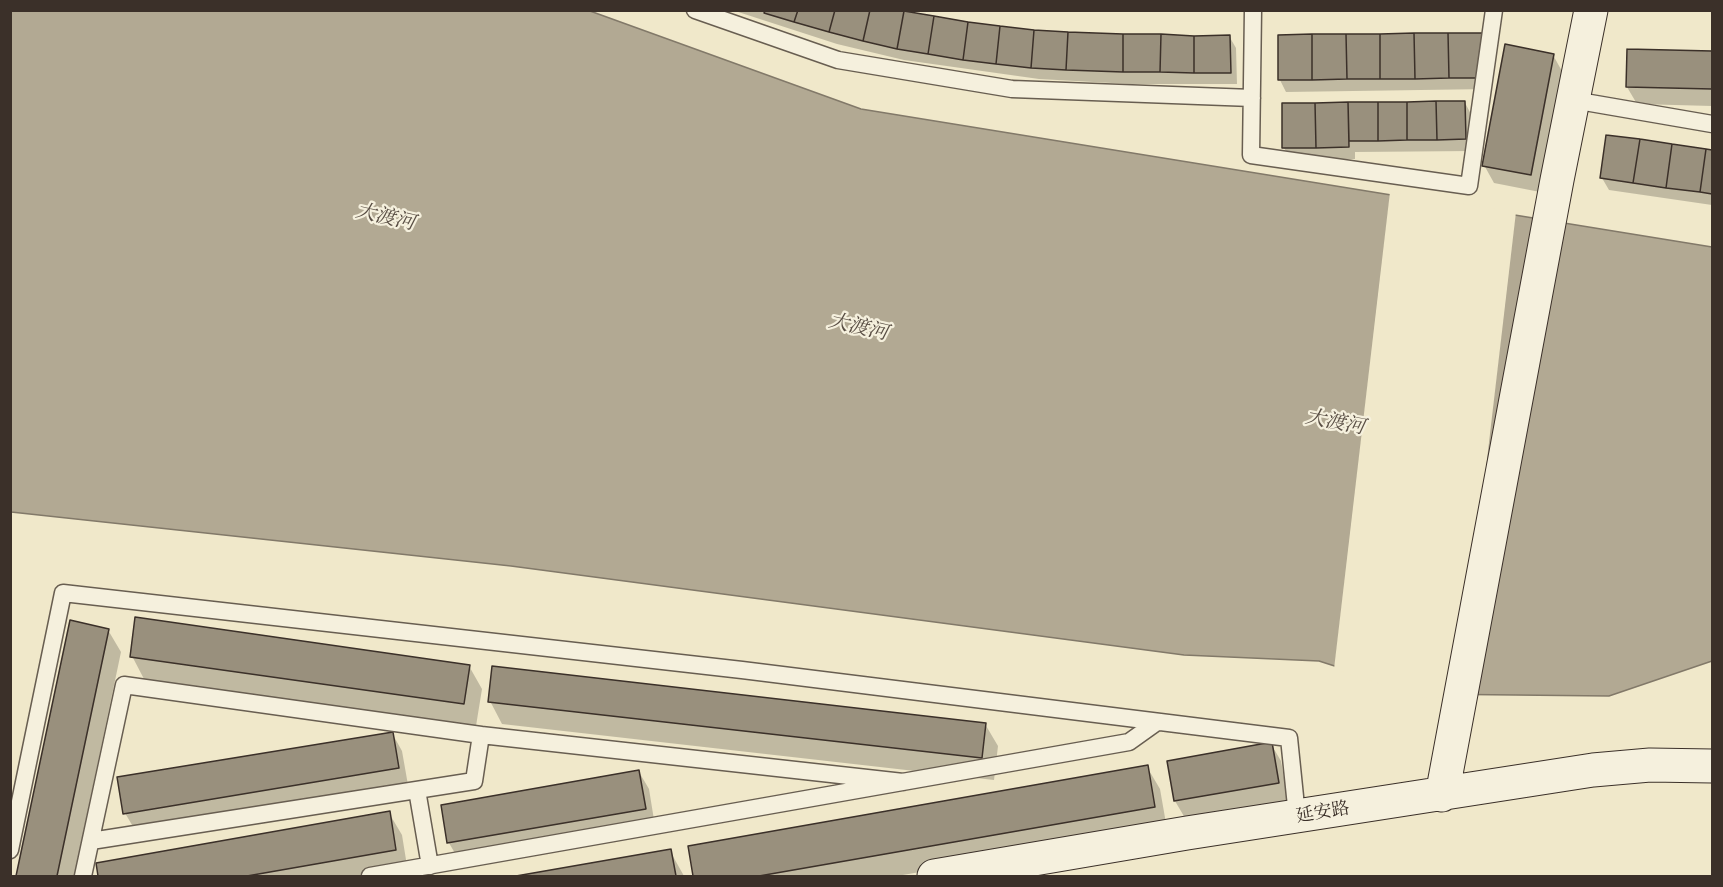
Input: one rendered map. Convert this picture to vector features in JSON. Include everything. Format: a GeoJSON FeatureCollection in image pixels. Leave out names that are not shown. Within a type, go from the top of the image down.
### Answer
{"type":"FeatureCollection","features":[{"type":"Feature","properties":{"kind":"main road"},"geometry":{"type":"LineString","coordinates":[[1442,795],[1591,10]]}},
{"type":"Feature","properties":{"kind":"main road","name":"延安路"},"geometry":{"type":"LineString","coordinates":[[934,876],[1593,770],[1650,765],[1713,766]]}},
{"type":"Feature","properties":{"kind":"lane"},"geometry":{"type":"LineString","coordinates":[[695,10],[838,60],[1012,89],[1252,98]]}},
{"type":"Feature","properties":{"kind":"lane"},"geometry":{"type":"LineString","coordinates":[[1253,10],[1251,155],[1469,186],[1494,10]]}},
{"type":"Feature","properties":{"kind":"lane"},"geometry":{"type":"LineString","coordinates":[[1573,100],[1713,124]]}},
{"type":"Feature","properties":{"kind":"lane"},"geometry":{"type":"LineString","coordinates":[[10,850],[63,593],[730,669],[1289,738],[1297,816]]}},
{"type":"Feature","properties":{"kind":"lane"},"geometry":{"type":"LineString","coordinates":[[83,876],[124,685],[482,735],[903,782]]}},
{"type":"Feature","properties":{"kind":"lane"},"geometry":{"type":"LineString","coordinates":[[370,876],[1129,742],[1158,722]]}},
{"type":"Feature","properties":{"kind":"lane"},"geometry":{"type":"LineString","coordinates":[[91,841],[474,781],[482,735]]}},
{"type":"Feature","properties":{"kind":"lane"},"geometry":{"type":"LineString","coordinates":[[417,790],[430,866]]}},
{"type":"Feature","properties":{"kind":"water","name":"大渡河"},"geometry":{"type":"Polygon","coordinates":[[[11,11],[590,11],[861,109],[1712,247],[1712,661],[1609,696],[1422,694],[1319,661],[1184,655],[511,566],[11,512],[11,11]]]}},
{"type":"Feature","properties":{"kind":"pier"},"geometry":{"type":"Polygon","coordinates":[[[1390,192],[1516,212],[1459,698],[1421,697],[1334,669],[1390,192]]]}},
{"type":"Feature","properties":{"kind":"building"},"geometry":{"type":"Polygon","coordinates":[[[765,10],[798,10],[794,22],[764,13],[765,10]]]}},
{"type":"Feature","properties":{"kind":"building"},"geometry":{"type":"Polygon","coordinates":[[[798,10],[835,10],[829,32],[794,22],[798,10]]]}},
{"type":"Feature","properties":{"kind":"building"},"geometry":{"type":"Polygon","coordinates":[[[835,10],[870,10],[863,41],[829,32],[835,10]]]}},
{"type":"Feature","properties":{"kind":"building"},"geometry":{"type":"Polygon","coordinates":[[[870,10],[904,11],[897,49],[863,41],[870,10]]]}},
{"type":"Feature","properties":{"kind":"building"},"geometry":{"type":"Polygon","coordinates":[[[904,11],[934,16],[928,54],[897,49],[904,11]]]}},
{"type":"Feature","properties":{"kind":"building"},"geometry":{"type":"Polygon","coordinates":[[[934,16],[968,22],[963,60],[928,54],[934,16]]]}},
{"type":"Feature","properties":{"kind":"building"},"geometry":{"type":"Polygon","coordinates":[[[968,22],[1000,26],[996,64],[963,60],[968,22]]]}},
{"type":"Feature","properties":{"kind":"building"},"geometry":{"type":"Polygon","coordinates":[[[1000,26],[1034,30],[1031,68],[996,64],[1000,26]]]}},
{"type":"Feature","properties":{"kind":"building"},"geometry":{"type":"Polygon","coordinates":[[[1034,30],[1068,32],[1066,70],[1031,68],[1034,30]]]}},
{"type":"Feature","properties":{"kind":"building"},"geometry":{"type":"Polygon","coordinates":[[[1068,32],[1123,34],[1123,72],[1066,70],[1068,32]]]}},
{"type":"Feature","properties":{"kind":"building"},"geometry":{"type":"Polygon","coordinates":[[[1414,33],[1415,79],[1380,79],[1380,34],[1414,33]]]}},
{"type":"Feature","properties":{"kind":"building"},"geometry":{"type":"Polygon","coordinates":[[[1414,33],[1448,33],[1449,78],[1415,79],[1414,33]]]}},
{"type":"Feature","properties":{"kind":"building"},"geometry":{"type":"Polygon","coordinates":[[[1448,33],[1482,33],[1483,78],[1449,78],[1448,33]]]}},
{"type":"Feature","properties":{"kind":"building"},"geometry":{"type":"Polygon","coordinates":[[[1123,34],[1161,34],[1160,72],[1123,72],[1123,34]]]}},
{"type":"Feature","properties":{"kind":"building"},"geometry":{"type":"Polygon","coordinates":[[[1161,34],[1194,36],[1194,73],[1160,72],[1161,34]]]}},
{"type":"Feature","properties":{"kind":"building"},"geometry":{"type":"Polygon","coordinates":[[[1312,34],[1312,80],[1278,80],[1278,35],[1312,34]]]}},
{"type":"Feature","properties":{"kind":"building"},"geometry":{"type":"Polygon","coordinates":[[[1312,34],[1346,34],[1347,79],[1312,80],[1312,34]]]}},
{"type":"Feature","properties":{"kind":"building"},"geometry":{"type":"Polygon","coordinates":[[[1346,34],[1380,34],[1380,79],[1347,79],[1346,34]]]}},
{"type":"Feature","properties":{"kind":"building"},"geometry":{"type":"Polygon","coordinates":[[[1230,35],[1231,73],[1194,73],[1194,36],[1230,35]]]}},
{"type":"Feature","properties":{"kind":"building"},"geometry":{"type":"Polygon","coordinates":[[[1505,44],[1554,54],[1531,175],[1482,166],[1505,44]]]}},
{"type":"Feature","properties":{"kind":"building"},"geometry":{"type":"Polygon","coordinates":[[[1627,49],[1712,51],[1712,89],[1626,87],[1627,49]]]}},
{"type":"Feature","properties":{"kind":"building"},"geometry":{"type":"Polygon","coordinates":[[[1436,101],[1465,101],[1466,139],[1437,140],[1436,101]]]}},
{"type":"Feature","properties":{"kind":"building"},"geometry":{"type":"Polygon","coordinates":[[[1436,101],[1437,140],[1407,140],[1407,102],[1436,101]]]}},
{"type":"Feature","properties":{"kind":"building"},"geometry":{"type":"Polygon","coordinates":[[[1348,102],[1349,147],[1316,148],[1315,103],[1348,102]]]}},
{"type":"Feature","properties":{"kind":"building"},"geometry":{"type":"Polygon","coordinates":[[[1348,102],[1378,102],[1378,141],[1349,141],[1348,102]]]}},
{"type":"Feature","properties":{"kind":"building"},"geometry":{"type":"Polygon","coordinates":[[[1378,102],[1407,102],[1407,140],[1378,141],[1378,102]]]}},
{"type":"Feature","properties":{"kind":"building"},"geometry":{"type":"Polygon","coordinates":[[[1282,103],[1315,103],[1316,148],[1282,148],[1282,103]]]}},
{"type":"Feature","properties":{"kind":"building"},"geometry":{"type":"Polygon","coordinates":[[[1606,135],[1640,139],[1633,183],[1600,178],[1606,135]]]}},
{"type":"Feature","properties":{"kind":"building"},"geometry":{"type":"Polygon","coordinates":[[[1640,139],[1672,144],[1666,188],[1633,183],[1640,139]]]}},
{"type":"Feature","properties":{"kind":"building"},"geometry":{"type":"Polygon","coordinates":[[[1672,144],[1706,149],[1700,192],[1666,188],[1672,144]]]}},
{"type":"Feature","properties":{"kind":"building"},"geometry":{"type":"Polygon","coordinates":[[[1706,149],[1712,150],[1712,194],[1700,192],[1706,149]]]}},
{"type":"Feature","properties":{"kind":"building"},"geometry":{"type":"Polygon","coordinates":[[[135,617],[470,665],[464,704],[130,657],[135,617]]]}},
{"type":"Feature","properties":{"kind":"building"},"geometry":{"type":"Polygon","coordinates":[[[70,620],[109,629],[57,876],[16,876],[70,620]]]}},
{"type":"Feature","properties":{"kind":"building"},"geometry":{"type":"Polygon","coordinates":[[[492,666],[986,723],[982,758],[488,702],[492,666]]]}},
{"type":"Feature","properties":{"kind":"building"},"geometry":{"type":"Polygon","coordinates":[[[393,732],[399,768],[123,814],[117,777],[393,732]]]}},
{"type":"Feature","properties":{"kind":"building"},"geometry":{"type":"Polygon","coordinates":[[[1272,742],[1279,783],[1174,801],[1167,761],[1272,742]]]}},
{"type":"Feature","properties":{"kind":"building"},"geometry":{"type":"Polygon","coordinates":[[[1148,765],[1155,807],[759,876],[693,876],[688,846],[1148,765]]]}},
{"type":"Feature","properties":{"kind":"building"},"geometry":{"type":"Polygon","coordinates":[[[639,770],[646,809],[447,843],[441,805],[639,770]]]}},
{"type":"Feature","properties":{"kind":"building"},"geometry":{"type":"Polygon","coordinates":[[[390,811],[396,850],[247,876],[98,876],[96,863],[390,811]]]}},
{"type":"Feature","properties":{"kind":"building"},"geometry":{"type":"Polygon","coordinates":[[[671,849],[676,876],[516,876],[671,849]]]}}]}
